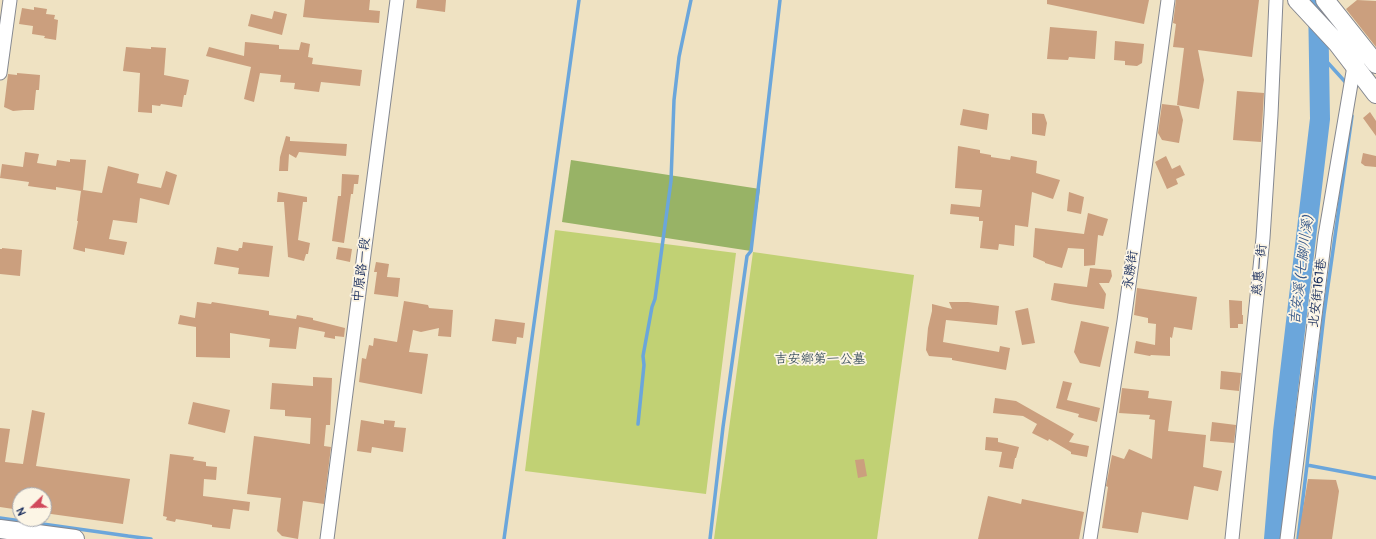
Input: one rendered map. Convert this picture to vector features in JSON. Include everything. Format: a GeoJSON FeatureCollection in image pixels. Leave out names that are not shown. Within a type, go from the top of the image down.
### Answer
{"type":"FeatureCollection","features":[{"type":"Feature","properties":{"kind":"street"},"geometry":{"type":"LineString","coordinates":[[0,73],[10,0]]}},
{"type":"Feature","properties":{"kind":"street","name":"中原路一段"},"geometry":{"type":"LineString","coordinates":[[327,539],[397,0]]}},
{"type":"Feature","properties":{"kind":"street","name":"永勝街"},"geometry":{"type":"LineString","coordinates":[[1090,539],[1124,321],[1168,0]]}},
{"type":"Feature","properties":{"kind":"street","name":"慈惠一街"},"geometry":{"type":"LineString","coordinates":[[1232,539],[1263,238],[1271,115],[1276,0]]}},
{"type":"Feature","properties":{"kind":"street"},"geometry":{"type":"LineString","coordinates":[[1297,0],[1337,43],[1376,94]]}},
{"type":"Feature","properties":{"kind":"street"},"geometry":{"type":"LineString","coordinates":[[1328,3],[1372,58],[1354,66]]}},
{"type":"Feature","properties":{"kind":"street","name":"北安街161巷"},"geometry":{"type":"LineString","coordinates":[[1287,539],[1325,236],[1354,66]]}},
{"type":"Feature","properties":{"kind":"street"},"geometry":{"type":"LineString","coordinates":[[0,529],[75,539]]}},
{"type":"Feature","properties":{"kind":"green space"},"geometry":{"type":"Polygon","coordinates":[[[571,160],[760,189],[751,251],[562,222],[571,160]]]}},
{"type":"Feature","properties":{"kind":"green space"},"geometry":{"type":"Polygon","coordinates":[[[555,230],[736,253],[706,494],[525,471],[555,230]]]}},
{"type":"Feature","properties":{"kind":"green space","name":"吉安鄉第一公墓"},"geometry":{"type":"Polygon","coordinates":[[[753,252],[914,275],[877,539],[714,539],[753,252]]]}},
{"type":"Feature","properties":{"kind":"building"},"geometry":{"type":"Polygon","coordinates":[[[305,0],[370,0],[369,10],[380,11],[379,23],[303,17],[305,0]]]}},
{"type":"Feature","properties":{"kind":"building"},"geometry":{"type":"Polygon","coordinates":[[[417,0],[446,0],[445,12],[416,8],[417,0]]]}},
{"type":"Feature","properties":{"kind":"building"},"geometry":{"type":"Polygon","coordinates":[[[1047,0],[1149,0],[1144,24],[1047,4],[1047,0]]]}},
{"type":"Feature","properties":{"kind":"building"},"geometry":{"type":"Polygon","coordinates":[[[1176,0],[1259,0],[1252,57],[1198,50],[1204,80],[1199,109],[1177,105],[1184,48],[1173,47],[1176,24],[1173,23],[1176,0]]]}},
{"type":"Feature","properties":{"kind":"building"},"geometry":{"type":"Polygon","coordinates":[[[1357,0],[1376,1],[1376,47],[1346,9],[1357,0]]]}},
{"type":"Feature","properties":{"kind":"building"},"geometry":{"type":"Polygon","coordinates":[[[34,7],[47,9],[46,14],[55,15],[54,19],[58,20],[56,40],[44,38],[45,36],[32,34],[33,26],[19,24],[22,8],[34,10],[34,7]]]}},
{"type":"Feature","properties":{"kind":"building"},"geometry":{"type":"Polygon","coordinates":[[[274,11],[287,14],[282,35],[248,26],[251,14],[272,19],[274,11]]]}},
{"type":"Feature","properties":{"kind":"building"},"geometry":{"type":"Polygon","coordinates":[[[1050,27],[1097,31],[1095,59],[1069,57],[1068,60],[1047,59],[1050,27]]]}},
{"type":"Feature","properties":{"kind":"building"},"geometry":{"type":"Polygon","coordinates":[[[1115,41],[1144,44],[1142,63],[1137,66],[1125,65],[1125,61],[1114,60],[1115,41]]]}},
{"type":"Feature","properties":{"kind":"building"},"geometry":{"type":"Polygon","coordinates":[[[245,42],[279,45],[279,49],[299,50],[301,42],[310,44],[308,57],[313,58],[312,64],[362,70],[360,86],[321,82],[319,92],[294,89],[295,83],[280,82],[281,75],[260,73],[254,102],[244,99],[251,67],[206,56],[209,47],[244,56],[245,42]]]}},
{"type":"Feature","properties":{"kind":"building"},"geometry":{"type":"Polygon","coordinates":[[[126,47],[151,49],[151,47],[166,48],[164,75],[189,80],[182,107],[161,104],[160,106],[152,105],[152,113],[138,112],[140,73],[123,71],[126,47]]]}},
{"type":"Feature","properties":{"kind":"building"},"geometry":{"type":"Polygon","coordinates":[[[17,73],[40,75],[39,90],[36,90],[34,110],[13,111],[4,107],[8,74],[17,75],[17,73]]]}},
{"type":"Feature","properties":{"kind":"building"},"geometry":{"type":"Polygon","coordinates":[[[1237,91],[1264,93],[1261,142],[1233,140],[1237,91]]]}},
{"type":"Feature","properties":{"kind":"building"},"geometry":{"type":"Polygon","coordinates":[[[1162,104],[1179,106],[1183,120],[1179,143],[1162,140],[1158,133],[1162,104]]]}},
{"type":"Feature","properties":{"kind":"building"},"geometry":{"type":"Polygon","coordinates":[[[963,109],[989,114],[987,130],[960,125],[963,109]]]}},
{"type":"Feature","properties":{"kind":"building"},"geometry":{"type":"Polygon","coordinates":[[[1370,112],[1376,121],[1376,136],[1363,118],[1370,112]]]}},
{"type":"Feature","properties":{"kind":"building"},"geometry":{"type":"Polygon","coordinates":[[[1032,113],[1044,114],[1047,123],[1045,136],[1032,134],[1032,113]]]}},
{"type":"Feature","properties":{"kind":"building"},"geometry":{"type":"Polygon","coordinates":[[[286,136],[290,137],[290,141],[347,144],[346,156],[299,152],[296,158],[289,154],[288,171],[279,171],[280,157],[286,136]]]}},
{"type":"Feature","properties":{"kind":"building"},"geometry":{"type":"Polygon","coordinates":[[[958,146],[980,150],[980,153],[991,155],[991,157],[1010,160],[1011,156],[1037,161],[1036,173],[1060,180],[1053,199],[1032,192],[1028,227],[1015,225],[1014,246],[999,244],[998,250],[980,248],[983,221],[979,221],[979,217],[950,214],[951,204],[980,207],[982,190],[955,188],[958,146]]]}},
{"type":"Feature","properties":{"kind":"building"},"geometry":{"type":"Polygon","coordinates":[[[25,152],[39,154],[37,163],[56,166],[57,160],[70,162],[70,159],[86,160],[83,190],[102,193],[108,166],[139,174],[137,183],[161,188],[166,171],[177,175],[169,205],[140,198],[137,223],[113,220],[109,239],[127,242],[124,255],[85,248],[85,252],[73,249],[81,191],[56,187],[56,190],[28,186],[29,182],[0,178],[2,164],[23,167],[25,152]]]}},
{"type":"Feature","properties":{"kind":"building"},"geometry":{"type":"Polygon","coordinates":[[[1363,153],[1376,156],[1376,167],[1365,166],[1361,163],[1363,153]]]}},
{"type":"Feature","properties":{"kind":"building"},"geometry":{"type":"Polygon","coordinates":[[[1166,156],[1172,169],[1180,165],[1185,175],[1176,179],[1178,184],[1167,189],[1155,162],[1166,156]]]}},
{"type":"Feature","properties":{"kind":"building"},"geometry":{"type":"Polygon","coordinates":[[[342,174],[359,175],[358,184],[354,184],[353,194],[351,194],[344,243],[332,241],[338,196],[341,196],[342,174]]]}},
{"type":"Feature","properties":{"kind":"building"},"geometry":{"type":"Polygon","coordinates":[[[278,192],[307,197],[307,202],[303,202],[298,240],[310,243],[308,254],[306,254],[304,261],[288,257],[284,202],[277,202],[278,192]]]}},
{"type":"Feature","properties":{"kind":"building"},"geometry":{"type":"Polygon","coordinates":[[[1069,192],[1084,197],[1081,214],[1067,211],[1069,192]]]}},
{"type":"Feature","properties":{"kind":"building"},"geometry":{"type":"Polygon","coordinates":[[[1088,213],[1108,219],[1103,236],[1098,235],[1095,265],[1084,266],[1084,249],[1068,248],[1062,268],[1045,263],[1033,257],[1035,228],[1084,234],[1088,213]]]}},
{"type":"Feature","properties":{"kind":"building"},"geometry":{"type":"Polygon","coordinates":[[[243,242],[273,246],[269,277],[238,274],[239,268],[214,264],[217,247],[238,251],[239,248],[242,248],[243,242]]]}},
{"type":"Feature","properties":{"kind":"building"},"geometry":{"type":"Polygon","coordinates":[[[338,247],[352,249],[350,262],[336,259],[338,247]]]}},
{"type":"Feature","properties":{"kind":"building"},"geometry":{"type":"Polygon","coordinates":[[[0,249],[22,250],[20,276],[0,274],[0,249]]]}},
{"type":"Feature","properties":{"kind":"building"},"geometry":{"type":"Polygon","coordinates":[[[376,262],[389,264],[387,277],[400,278],[398,297],[374,294],[377,272],[374,272],[376,262]]]}},
{"type":"Feature","properties":{"kind":"building"},"geometry":{"type":"Polygon","coordinates":[[[1090,268],[1111,270],[1112,276],[1109,283],[1099,283],[1106,294],[1104,309],[1051,300],[1054,283],[1087,287],[1090,268]]]}},
{"type":"Feature","properties":{"kind":"building"},"geometry":{"type":"Polygon","coordinates":[[[1137,288],[1197,297],[1192,330],[1174,327],[1172,338],[1170,337],[1170,356],[1150,356],[1134,353],[1136,341],[1155,345],[1156,324],[1148,323],[1148,318],[1134,315],[1137,288]]]}},
{"type":"Feature","properties":{"kind":"building"},"geometry":{"type":"Polygon","coordinates":[[[1229,300],[1242,301],[1243,324],[1238,324],[1238,328],[1230,328],[1229,300]]]}},
{"type":"Feature","properties":{"kind":"building"},"geometry":{"type":"Polygon","coordinates":[[[404,301],[428,305],[429,308],[453,310],[451,337],[438,336],[439,328],[421,332],[413,330],[409,352],[428,354],[422,394],[359,382],[362,358],[366,359],[369,345],[373,346],[374,338],[397,342],[404,301]]]}},
{"type":"Feature","properties":{"kind":"building"},"geometry":{"type":"Polygon","coordinates":[[[197,302],[211,304],[212,302],[269,311],[269,315],[296,319],[297,315],[313,318],[313,320],[345,328],[344,337],[335,336],[335,339],[324,337],[325,332],[299,327],[296,349],[269,347],[270,339],[230,333],[230,358],[196,357],[196,327],[178,324],[180,315],[195,318],[197,302]]]}},
{"type":"Feature","properties":{"kind":"building"},"geometry":{"type":"Polygon","coordinates":[[[949,302],[968,302],[999,306],[997,325],[946,320],[943,342],[999,352],[1000,346],[1010,348],[1006,370],[952,360],[952,358],[929,356],[926,350],[932,304],[952,309],[949,302]]]}},
{"type":"Feature","properties":{"kind":"building"},"geometry":{"type":"Polygon","coordinates":[[[1028,308],[1035,343],[1022,345],[1015,311],[1028,308]]]}},
{"type":"Feature","properties":{"kind":"building"},"geometry":{"type":"Polygon","coordinates":[[[495,319],[525,323],[523,338],[517,337],[516,344],[492,341],[495,319]]]}},
{"type":"Feature","properties":{"kind":"building"},"geometry":{"type":"Polygon","coordinates":[[[1081,321],[1109,327],[1100,367],[1080,363],[1074,352],[1081,321]]]}},
{"type":"Feature","properties":{"kind":"building"},"geometry":{"type":"Polygon","coordinates":[[[1221,371],[1241,373],[1239,391],[1220,389],[1221,371]]]}},
{"type":"Feature","properties":{"kind":"building"},"geometry":{"type":"Polygon","coordinates":[[[313,377],[332,378],[330,425],[326,425],[324,446],[331,447],[324,504],[303,501],[298,539],[282,536],[277,531],[281,498],[247,494],[254,436],[310,444],[311,418],[285,416],[285,410],[270,409],[272,383],[313,386],[313,377]]]}},
{"type":"Feature","properties":{"kind":"building"},"geometry":{"type":"Polygon","coordinates":[[[1063,381],[1072,383],[1067,400],[1100,408],[1097,422],[1078,417],[1079,414],[1056,408],[1063,381]]]}},
{"type":"Feature","properties":{"kind":"building"},"geometry":{"type":"Polygon","coordinates":[[[1122,388],[1149,391],[1148,398],[1172,401],[1168,431],[1206,435],[1203,467],[1222,471],[1218,491],[1194,486],[1188,520],[1142,512],[1138,533],[1102,528],[1108,487],[1106,486],[1112,455],[1124,459],[1129,449],[1152,459],[1155,420],[1149,419],[1150,415],[1119,413],[1122,388]]]}},
{"type":"Feature","properties":{"kind":"building"},"geometry":{"type":"Polygon","coordinates":[[[995,398],[1016,401],[1074,434],[1069,442],[1089,446],[1087,457],[1071,454],[1071,452],[1049,439],[1048,441],[1032,433],[1037,424],[1023,416],[993,413],[995,398]]]}},
{"type":"Feature","properties":{"kind":"building"},"geometry":{"type":"Polygon","coordinates":[[[193,402],[230,410],[225,433],[188,424],[193,402]]]}},
{"type":"Feature","properties":{"kind":"building"},"geometry":{"type":"Polygon","coordinates":[[[32,410],[45,413],[36,466],[130,479],[123,524],[52,514],[52,487],[12,487],[12,509],[0,507],[0,428],[10,429],[5,462],[23,464],[32,410]]]}},
{"type":"Feature","properties":{"kind":"building"},"geometry":{"type":"Polygon","coordinates":[[[361,420],[384,424],[384,420],[395,421],[394,427],[406,428],[403,452],[372,447],[371,453],[357,451],[361,420]]]}},
{"type":"Feature","properties":{"kind":"building"},"geometry":{"type":"Polygon","coordinates":[[[1212,422],[1236,425],[1234,443],[1210,441],[1212,422]]]}},
{"type":"Feature","properties":{"kind":"building"},"geometry":{"type":"Polygon","coordinates":[[[986,437],[998,438],[998,442],[1019,447],[1013,469],[999,467],[1002,452],[985,450],[986,437]]]}},
{"type":"Feature","properties":{"kind":"building"},"geometry":{"type":"Polygon","coordinates":[[[170,454],[194,457],[193,460],[206,462],[206,466],[217,467],[216,480],[204,479],[203,496],[250,502],[249,511],[233,509],[230,529],[212,527],[212,525],[176,519],[175,522],[166,520],[167,517],[163,516],[170,454]]]}},
{"type":"Feature","properties":{"kind":"building"},"geometry":{"type":"Polygon","coordinates":[[[864,459],[867,476],[858,478],[855,460],[864,459]]]}},
{"type":"Feature","properties":{"kind":"building"},"geometry":{"type":"Polygon","coordinates":[[[1308,479],[1336,480],[1339,491],[1332,539],[1298,539],[1308,479]]]}},
{"type":"Feature","properties":{"kind":"building"},"geometry":{"type":"Polygon","coordinates":[[[988,496],[1021,504],[1022,499],[1084,512],[1079,539],[978,539],[988,496]]]}},
{"type":"Feature","properties":{"kind":"waterway"},"geometry":{"type":"LineString","coordinates":[[504,539],[579,0]]}},
{"type":"Feature","properties":{"kind":"waterway"},"geometry":{"type":"LineString","coordinates":[[638,424],[644,365],[643,356],[652,307],[655,299],[671,181],[674,100],[679,57],[691,0]]}},
{"type":"Feature","properties":{"kind":"waterway"},"geometry":{"type":"LineString","coordinates":[[710,539],[723,427],[747,256],[751,251],[780,0]]}},
{"type":"Feature","properties":{"kind":"waterway","name":"吉安溪 (七腳川溪)"},"geometry":{"type":"LineString","coordinates":[[1274,539],[1283,432],[1320,119],[1318,0]]}},
{"type":"Feature","properties":{"kind":"waterway"},"geometry":{"type":"LineString","coordinates":[[1319,53],[1348,85]]}},
{"type":"Feature","properties":{"kind":"waterway"},"geometry":{"type":"LineString","coordinates":[[1298,539],[1324,314],[1352,116]]}},
{"type":"Feature","properties":{"kind":"waterway"},"geometry":{"type":"LineString","coordinates":[[1307,465],[1376,478]]}},
{"type":"Feature","properties":{"kind":"waterway"},"geometry":{"type":"LineString","coordinates":[[0,518],[128,536]]}},
{"type":"Feature","properties":{"kind":"waterway"},"geometry":{"type":"LineString","coordinates":[[128,536],[151,539]]}}]}
